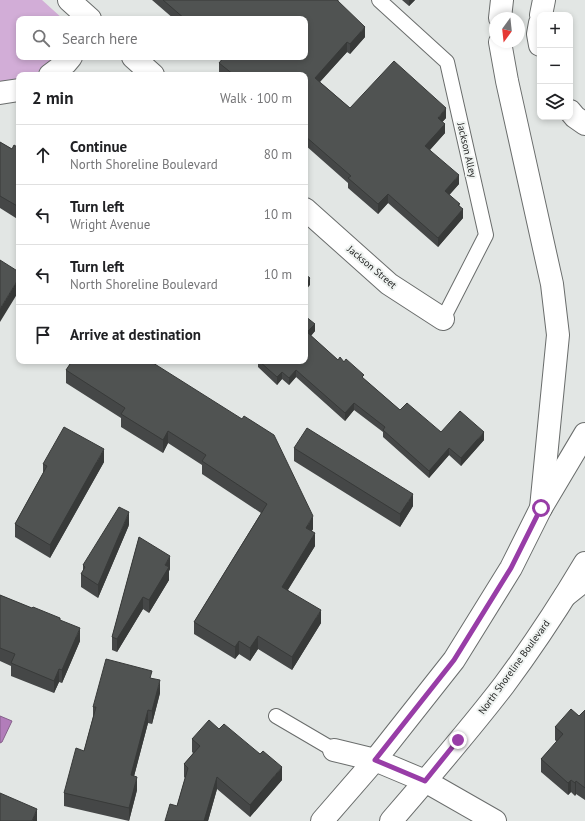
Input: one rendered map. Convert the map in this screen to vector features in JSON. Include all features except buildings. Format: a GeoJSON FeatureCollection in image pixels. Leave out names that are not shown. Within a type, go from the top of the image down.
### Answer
{"type":"FeatureCollection","features":[{"type":"Feature","properties":{"kind":"main road"},"geometry":{"type":"LineString","coordinates":[[69,0],[87,16]]}},
{"type":"Feature","properties":{"kind":"main road"},"geometry":{"type":"LineString","coordinates":[[501,12],[502,0]]}},
{"type":"Feature","properties":{"kind":"main road"},"geometry":{"type":"LineString","coordinates":[[542,12],[544,0]]}},
{"type":"Feature","properties":{"kind":"main road"},"geometry":{"type":"LineString","coordinates":[[501,48],[552,284],[558,335],[541,508]]}},
{"type":"Feature","properties":{"kind":"main road"},"geometry":{"type":"LineString","coordinates":[[54,72],[68,60]]}},
{"type":"Feature","properties":{"kind":"main road"},"geometry":{"type":"LineString","coordinates":[[136,60],[150,72]]}},
{"type":"Feature","properties":{"kind":"main road"},"geometry":{"type":"LineString","coordinates":[[0,93],[16,90]]}},
{"type":"Feature","properties":{"kind":"main road"},"geometry":{"type":"LineString","coordinates":[[573,115],[585,124]]}},
{"type":"Feature","properties":{"kind":"main road","name":"Jackson Street"},"geometry":{"type":"LineString","coordinates":[[308,212],[389,284],[443,319]]}},
{"type":"Feature","properties":{"kind":"main road"},"geometry":{"type":"LineString","coordinates":[[322,821],[375,760],[454,660],[511,568],[541,508],[585,434]]}},
{"type":"Feature","properties":{"kind":"main road","name":"North Shoreline Boulevard"},"geometry":{"type":"LineString","coordinates":[[391,821],[504,685],[565,596],[585,563]]}},
{"type":"Feature","properties":{"kind":"main road"},"geometry":{"type":"LineString","coordinates":[[565,596],[585,580]]}},
{"type":"Feature","properties":{"kind":"main road"},"geometry":{"type":"LineString","coordinates":[[334,750],[375,760],[425,781],[495,821]]}},
{"type":"Feature","properties":{"kind":"lane","name":"Jackson Alley"},"geometry":{"type":"LineString","coordinates":[[379,0],[447,62],[486,236],[443,319]]}},
{"type":"Feature","properties":{"kind":"lane"},"geometry":{"type":"LineString","coordinates":[[276,716],[334,750]]}},
{"type":"Feature","properties":{"kind":"shaded area"},"geometry":{"type":"Polygon","coordinates":[[[0,0],[42,0],[60,16],[16,16],[16,60],[54,60],[45,68],[38,72],[16,72],[16,82],[0,85],[0,0]]]}},
{"type":"Feature","properties":{"kind":"shaded area"},"geometry":{"type":"Polygon","coordinates":[[[0,716],[12,721],[2,742],[0,743],[0,716]]]}},
{"type":"Feature","properties":{"kind":"route"},"geometry":{"type":"LineString","coordinates":[[458,740],[425,781],[375,760],[454,660],[511,568],[541,508]]}}]}
